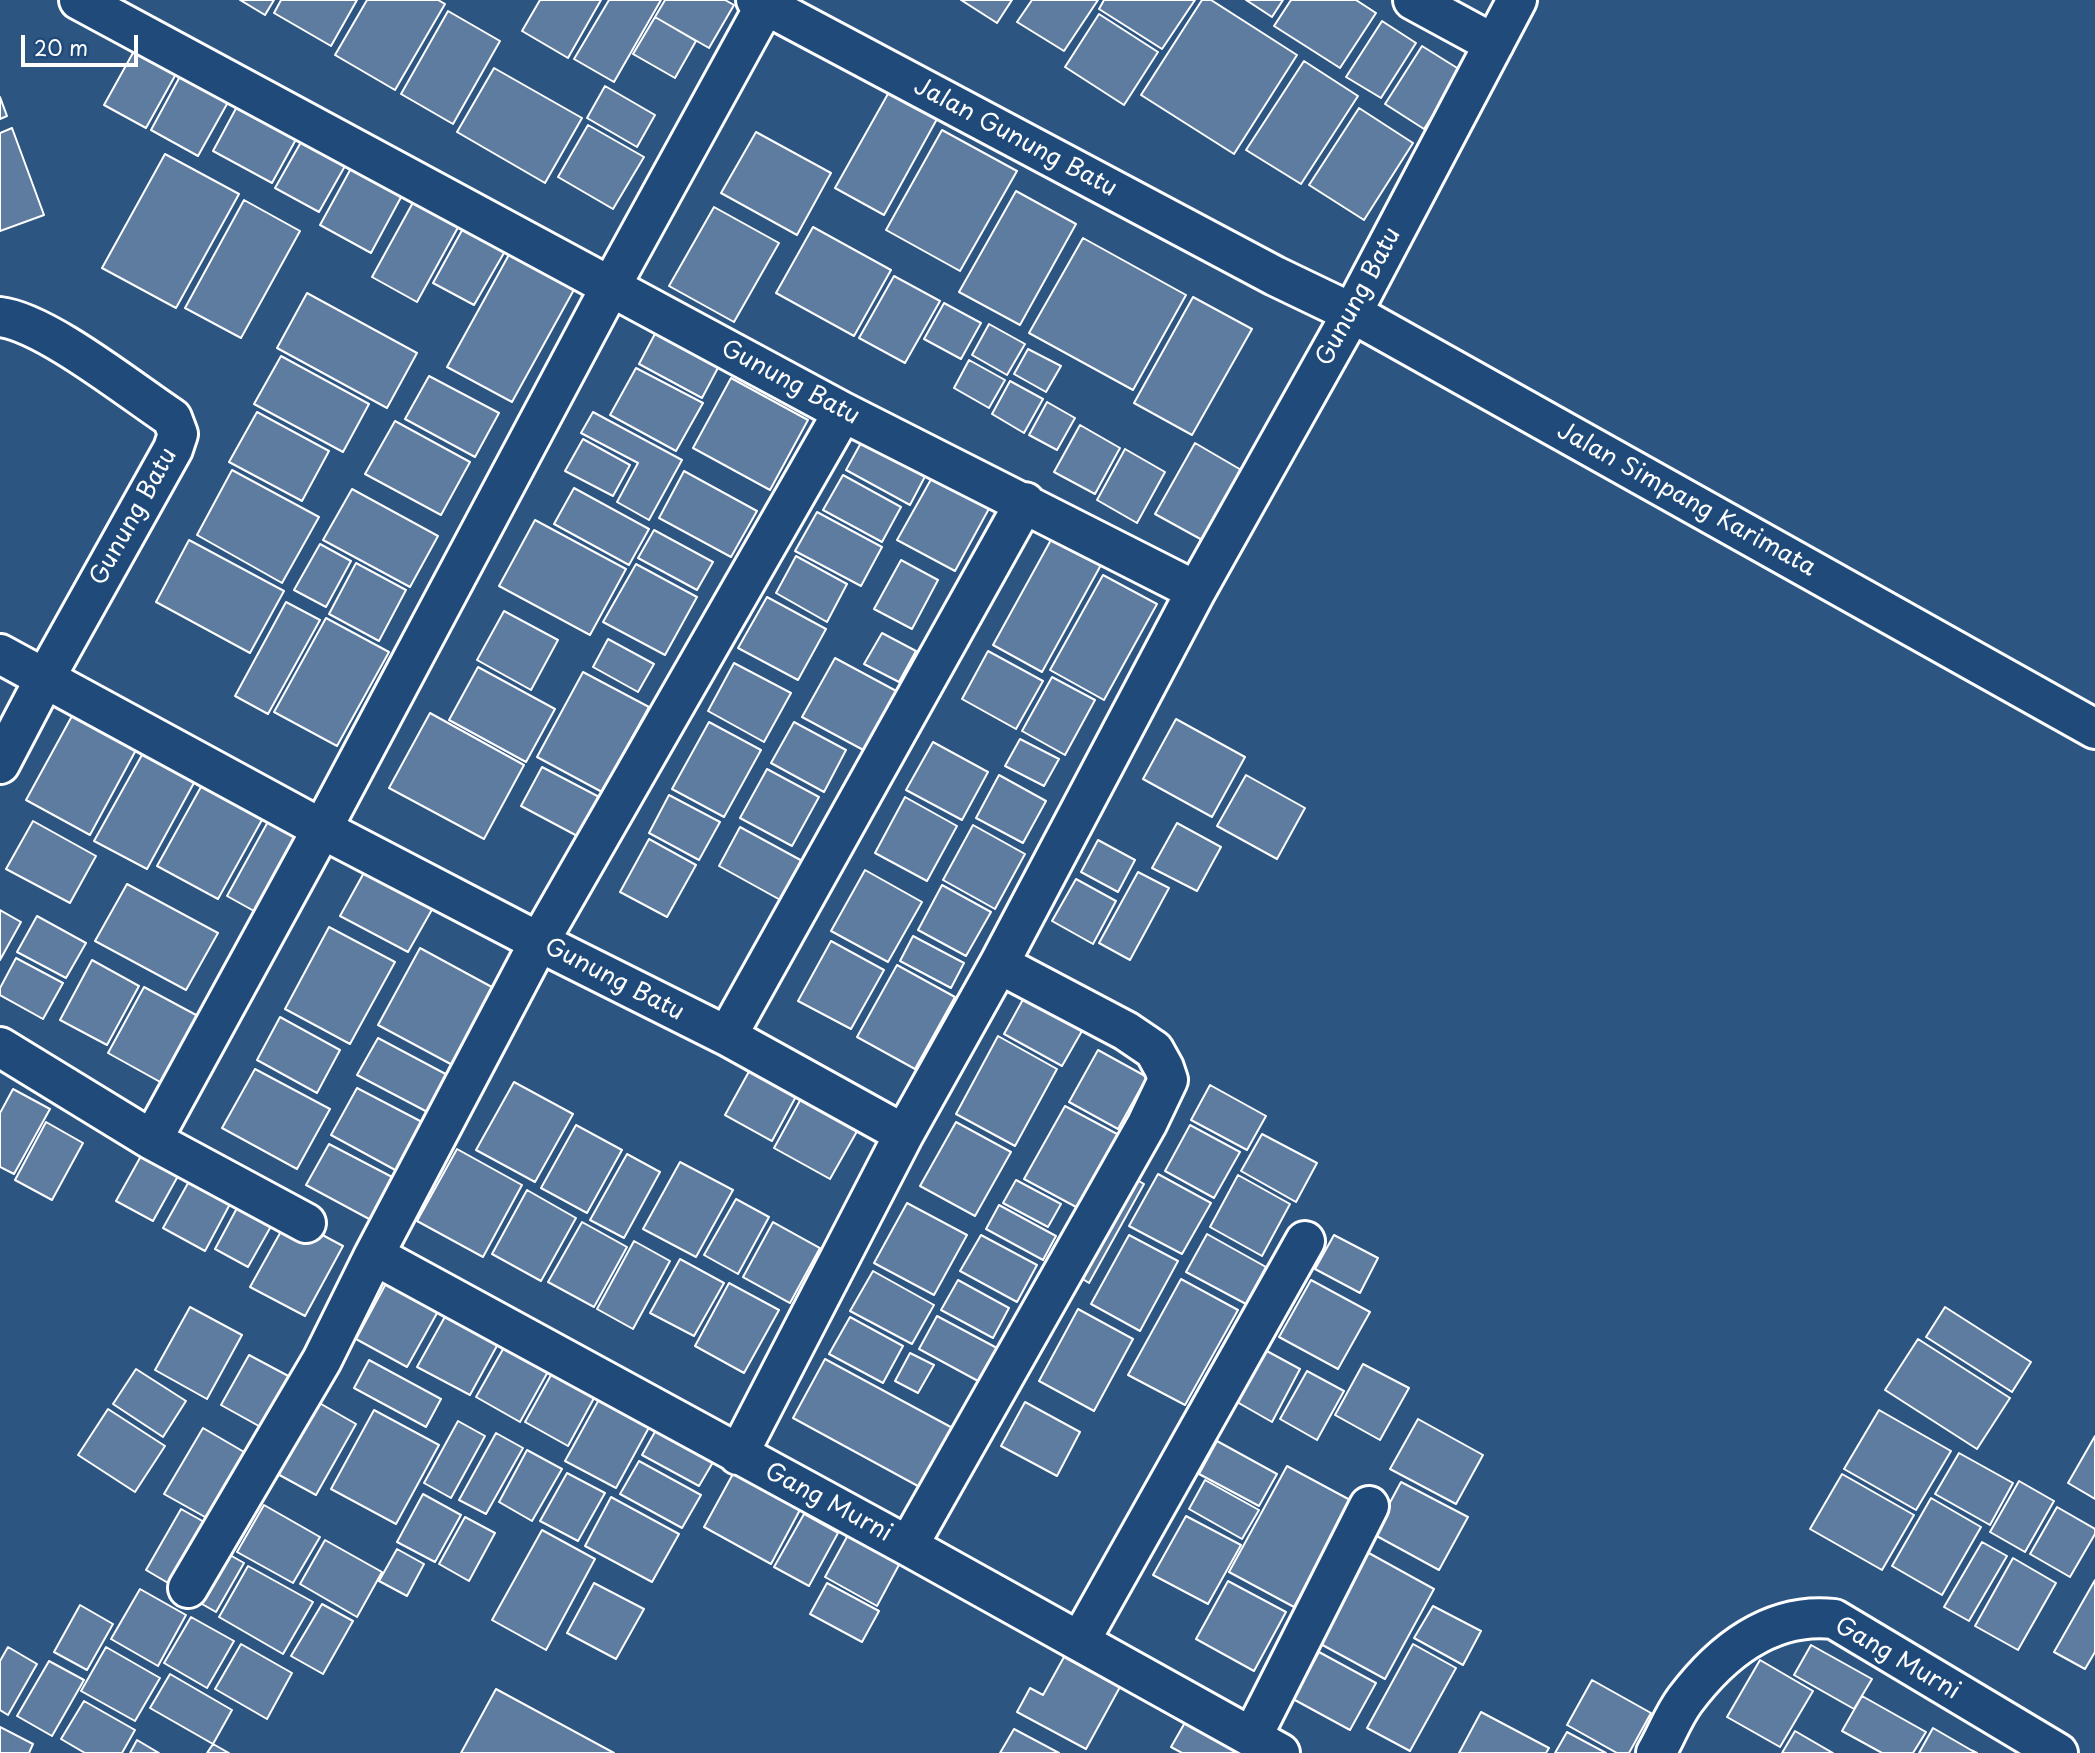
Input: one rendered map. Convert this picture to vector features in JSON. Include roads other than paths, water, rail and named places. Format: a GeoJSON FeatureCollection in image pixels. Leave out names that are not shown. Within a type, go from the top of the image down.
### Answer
{"type":"FeatureCollection","features":[{"type":"Feature","properties":{"kind":"street","name":"Gunung Batu"},"geometry":{"type":"LineString","coordinates":[[79,0],[844,412],[1196,591]]}},
{"type":"Feature","properties":{"kind":"street"},"geometry":{"type":"LineString","coordinates":[[1413,0],[1494,44]]}},
{"type":"Feature","properties":{"kind":"street","name":"Gunung Batu"},"geometry":{"type":"LineString","coordinates":[[738,1454],[904,1134],[999,964],[1196,591],[1352,313],[1517,0]]}},
{"type":"Feature","properties":{"kind":"street"},"geometry":{"type":"LineString","coordinates":[[152,1140],[322,829],[763,2]]}},
{"type":"Feature","properties":{"kind":"street","name":"Jalan Gunung Batu"},"geometry":{"type":"LineString","coordinates":[[763,2],[1275,276]]}},
{"type":"Feature","properties":{"kind":"street","name":"Jalan Simpang Karimata"},"geometry":{"type":"LineString","coordinates":[[1275,276],[1352,313],[2095,729]]}},
{"type":"Feature","properties":{"kind":"street","name":"Gunung Batu"},"geometry":{"type":"LineString","coordinates":[[0,317],[17,320],[57,340],[172,418],[178,434],[173,449],[0,764]]}},
{"type":"Feature","properties":{"kind":"street"},"geometry":{"type":"LineString","coordinates":[[188,1588],[322,1360],[374,1255],[539,942],[844,412]]}},
{"type":"Feature","properties":{"kind":"street"},"geometry":{"type":"LineString","coordinates":[[727,1037],[1025,502]]}},
{"type":"Feature","properties":{"kind":"street","name":"Gunung Batu"},"geometry":{"type":"LineString","coordinates":[[0,654],[322,829],[727,1037],[904,1134]]}},
{"type":"Feature","properties":{"kind":"street"},"geometry":{"type":"LineString","coordinates":[[908,1546],[1147,1124],[1168,1080],[1154,1050],[1136,1037],[999,964]]}},
{"type":"Feature","properties":{"kind":"street"},"geometry":{"type":"LineString","coordinates":[[0,1048],[152,1140],[306,1223]]}},
{"type":"Feature","properties":{"kind":"street"},"geometry":{"type":"LineString","coordinates":[[1080,1641],[1305,1241]]}},
{"type":"Feature","properties":{"kind":"street","name":"Gang Murni"},"geometry":{"type":"LineString","coordinates":[[374,1255],[1266,1745]]}},
{"type":"Feature","properties":{"kind":"street"},"geometry":{"type":"LineString","coordinates":[[1266,1745],[1369,1506]]}},
{"type":"Feature","properties":{"kind":"street","name":"Gang Murni"},"geometry":{"type":"LineString","coordinates":[[1656,1753],[1684,1702],[1724,1656],[1770,1628],[1813,1616],[1834,1619],[2052,1752]]}}]}
